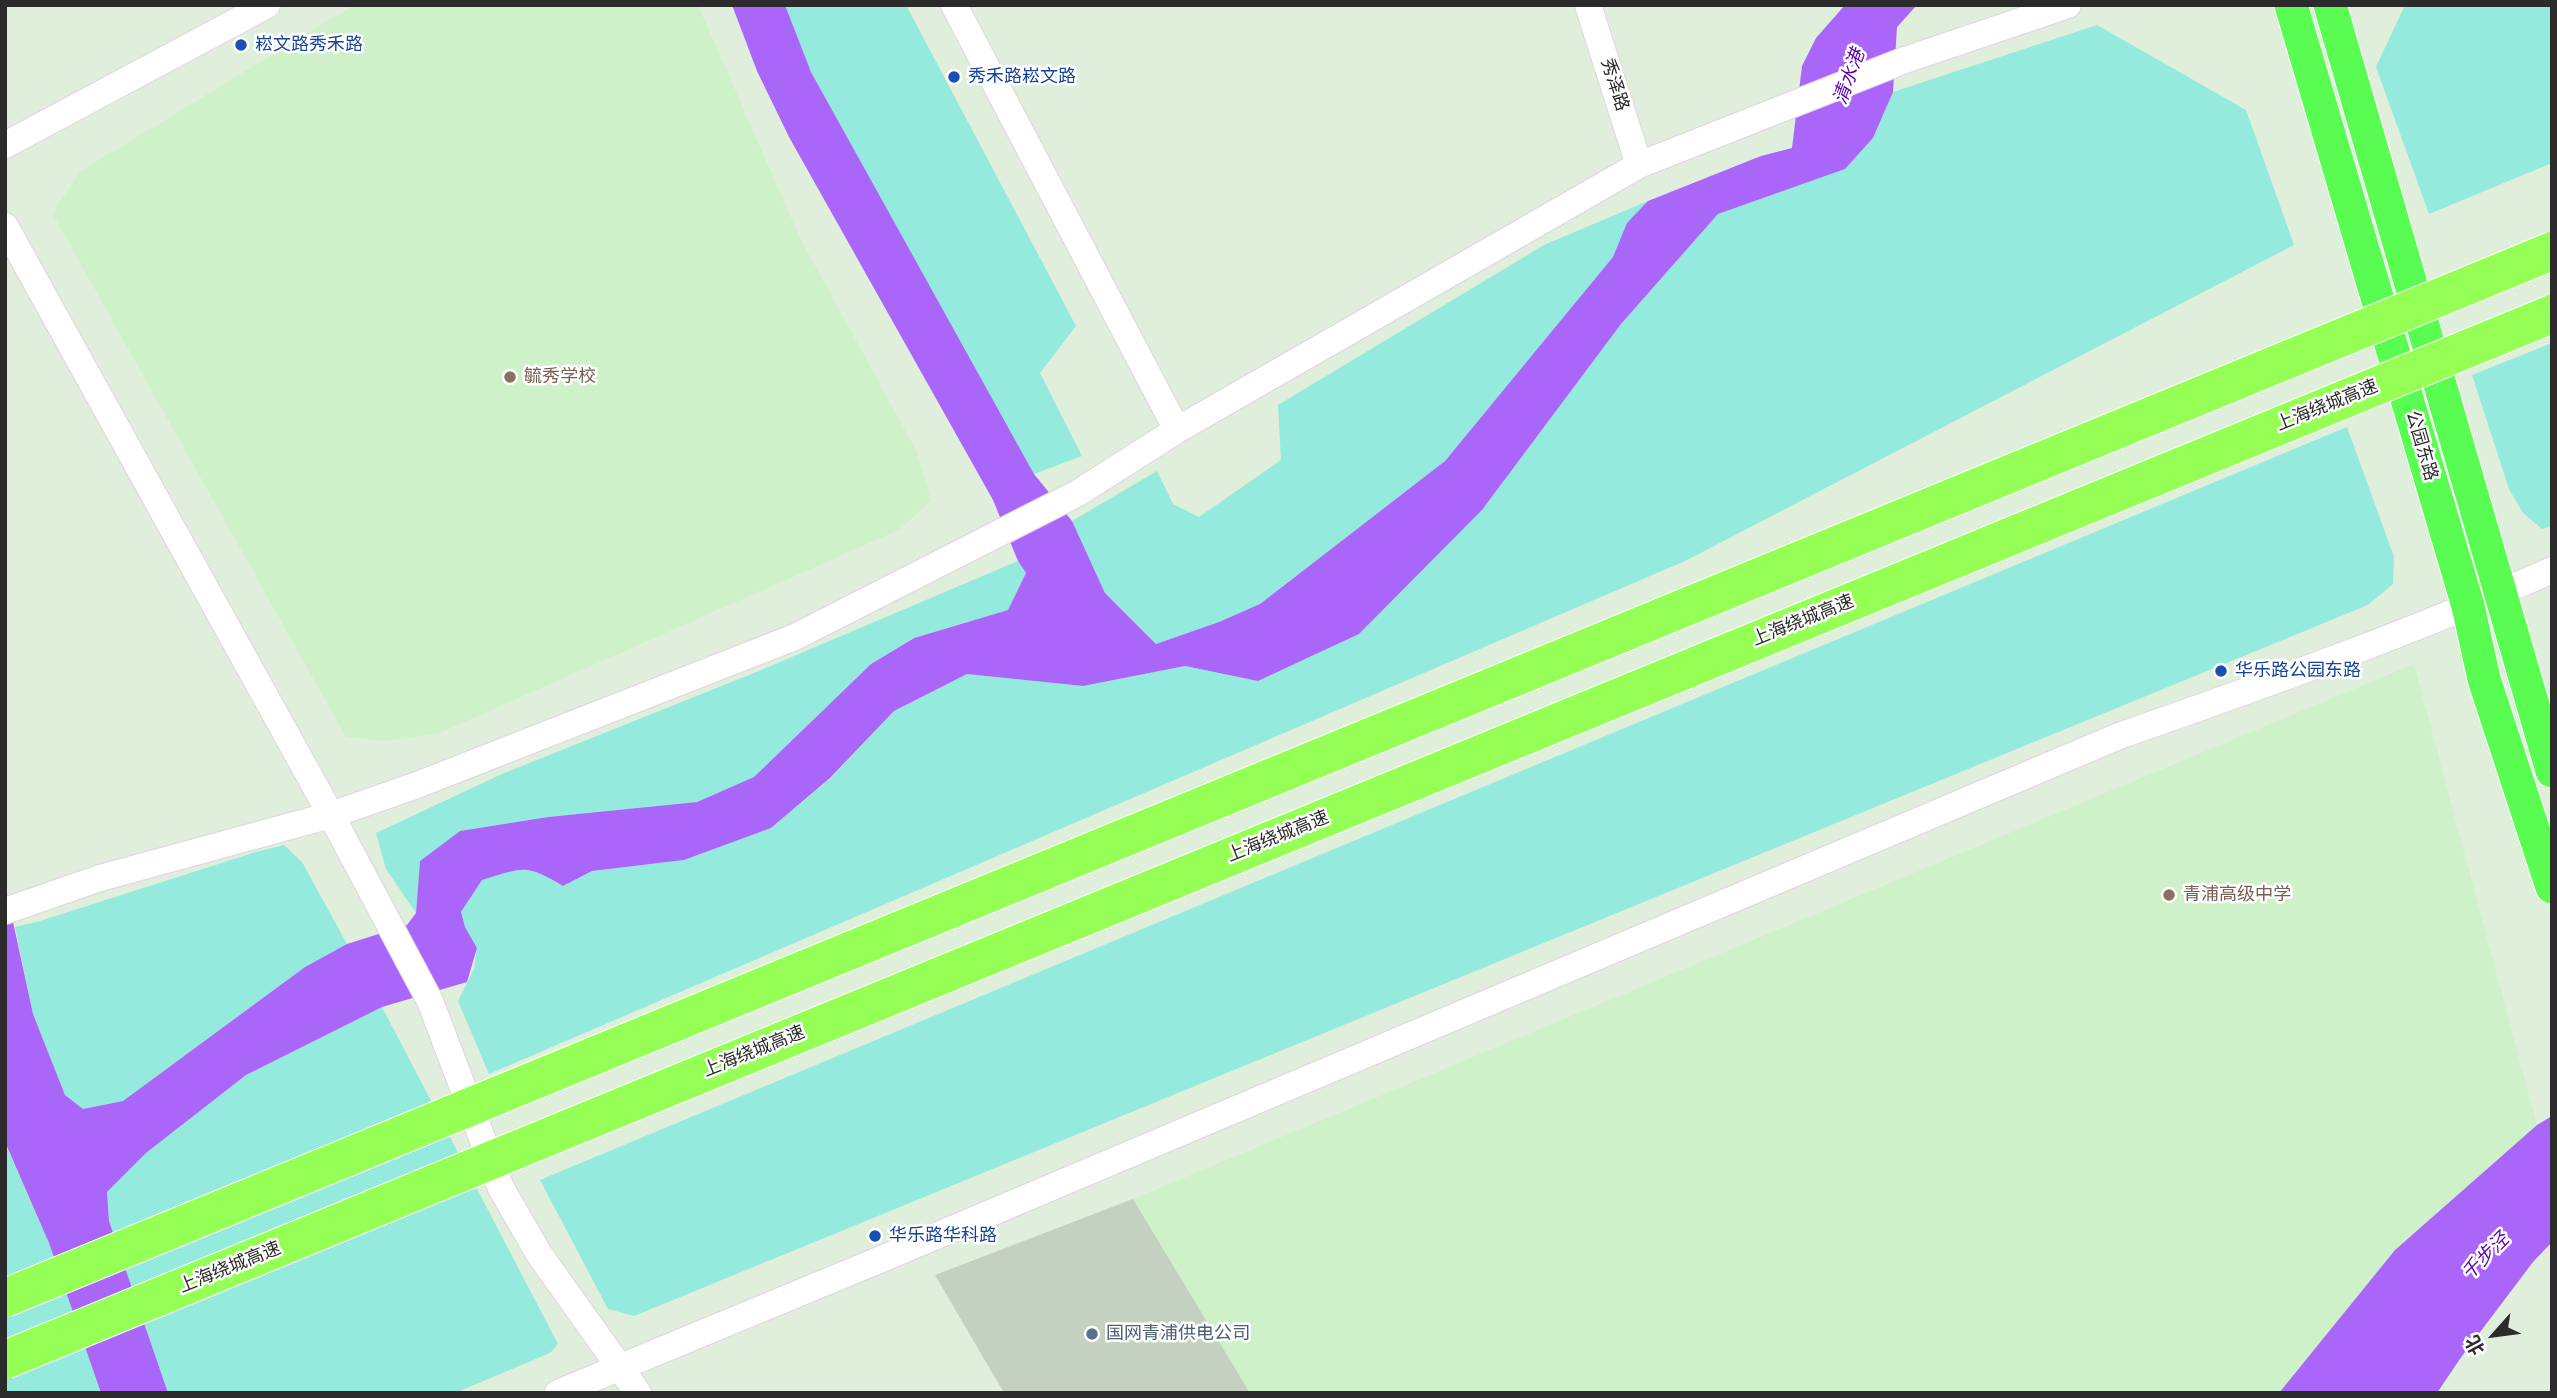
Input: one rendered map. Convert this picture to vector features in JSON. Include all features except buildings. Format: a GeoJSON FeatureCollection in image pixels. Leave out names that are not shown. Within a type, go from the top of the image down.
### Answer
{"type":"FeatureCollection","features":[{"type":"Feature","properties":{"kind":"highway"},"geometry":{"type":"LineString","coordinates":[[5,1298],[2552,251]]}},
{"type":"Feature","properties":{"kind":"highway","name":"上海绕城高速"},"geometry":{"type":"LineString","coordinates":[[5,1360],[2552,313]]}},
{"type":"Feature","properties":{"kind":"main road","name":"公园东路"},"geometry":{"type":"LineString","coordinates":[[2291,5],[2468,606],[2484,679],[2552,887]]}},
{"type":"Feature","properties":{"kind":"main road","name":"公园东路"},"geometry":{"type":"LineString","coordinates":[[2330,5],[2552,771]]}},
{"type":"Feature","properties":{"kind":"street"},"geometry":{"type":"LineString","coordinates":[[5,145],[267,5]]}},
{"type":"Feature","properties":{"kind":"street"},"geometry":{"type":"LineString","coordinates":[[954,5],[1177,430]]}},
{"type":"Feature","properties":{"kind":"street","name":"秀泽路"},"geometry":{"type":"LineString","coordinates":[[1588,5],[1639,165]]}},
{"type":"Feature","properties":{"kind":"street"},"geometry":{"type":"LineString","coordinates":[[14,908],[100,878],[331,815],[417,785],[783,642],[1079,493],[1177,430],[1639,165],[1775,109],[1905,60],[2068,5]]}},
{"type":"Feature","properties":{"kind":"street"},"geometry":{"type":"LineString","coordinates":[[5,226],[331,815],[430,1001],[501,1188],[539,1254],[638,1393]]}},
{"type":"Feature","properties":{"kind":"street"},"geometry":{"type":"LineString","coordinates":[[558,1393],[2119,736],[2232,697],[2468,606],[2552,570]]}},
{"type":"Feature","properties":{"kind":"shaded area","name":"毓秀学校"},"geometry":{"type":"Polygon","coordinates":[[[354,5],[698,5],[800,238],[917,452],[931,501],[899,530],[437,734],[384,741],[346,737],[52,213],[81,171],[354,5]]]}},
{"type":"Feature","properties":{"kind":"shaded area"},"geometry":{"type":"Polygon","coordinates":[[[785,5],[906,5],[1076,326],[1040,373],[1082,456],[1034,474],[811,72],[785,5]]]}},
{"type":"Feature","properties":{"kind":"shaded area"},"geometry":{"type":"Polygon","coordinates":[[[2405,5],[2552,5],[2552,163],[2429,214],[2376,67],[2405,5]]]}},
{"type":"Feature","properties":{"kind":"shaded area"},"geometry":{"type":"Polygon","coordinates":[[[2097,25],[2246,110],[2294,245],[1685,561],[489,1074],[458,1001],[474,969],[477,948],[465,927],[461,912],[482,880],[524,870],[540,874],[563,886],[592,871],[684,860],[771,828],[831,778],[894,711],[967,674],[1083,686],[1185,666],[1258,681],[1359,634],[1482,510],[1621,324],[1718,214],[1845,169],[1873,138],[1893,92],[2097,25]]]}},
{"type":"Feature","properties":{"kind":"shaded area"},"geometry":{"type":"Polygon","coordinates":[[[1648,201],[1648,215],[1445,461],[1260,604],[1156,644],[1105,593],[1072,521],[1157,471],[1173,504],[1199,517],[1281,460],[1278,405],[1544,245],[1648,201]]]}},
{"type":"Feature","properties":{"kind":"shaded area"},"geometry":{"type":"Polygon","coordinates":[[[2552,343],[2552,526],[2542,529],[2523,513],[2509,489],[2472,375],[2552,343]]]}},
{"type":"Feature","properties":{"kind":"shaded area"},"geometry":{"type":"Polygon","coordinates":[[[2347,427],[2394,557],[2393,584],[2368,605],[634,1316],[608,1309],[540,1180],[2347,427]]]}},
{"type":"Feature","properties":{"kind":"shaded area"},"geometry":{"type":"Polygon","coordinates":[[[1018,561],[1026,573],[1008,610],[913,638],[871,664],[754,777],[697,802],[548,817],[460,831],[420,861],[416,913],[386,869],[376,833],[502,774],[754,673],[1018,561]]]}},
{"type":"Feature","properties":{"kind":"shaded area","name":"青浦高级中学"},"geometry":{"type":"Polygon","coordinates":[[[2414,664],[2537,1125],[2395,1250],[2279,1393],[1250,1393],[1133,1199],[2414,664]]]}},
{"type":"Feature","properties":{"kind":"shaded area"},"geometry":{"type":"Polygon","coordinates":[[[284,845],[302,862],[347,944],[305,967],[123,1101],[83,1109],[65,1095],[33,1014],[15,927],[284,845]]]}},
{"type":"Feature","properties":{"kind":"shaded area"},"geometry":{"type":"Polygon","coordinates":[[[382,1007],[558,1344],[550,1353],[455,1393],[168,1393],[109,1221],[107,1192],[146,1153],[246,1075],[382,1007]]]}},
{"type":"Feature","properties":{"kind":"shaded area"},"geometry":{"type":"Polygon","coordinates":[[[5,1143],[49,1243],[101,1393],[5,1393],[5,1143]]]}},
{"type":"Feature","properties":{"kind":"water","name":"清水港"},"geometry":{"type":"Polygon","coordinates":[[[732,5],[785,5],[811,72],[1034,474],[1072,521],[1105,593],[1156,644],[1260,604],[1445,461],[1613,257],[1627,223],[1648,201],[1761,156],[1792,148],[1802,66],[1816,38],[1845,5],[1917,5],[1897,27],[1893,92],[1873,138],[1845,169],[1718,214],[1621,324],[1482,510],[1359,634],[1258,681],[1185,666],[1083,686],[967,674],[894,711],[830,778],[771,828],[684,860],[592,871],[563,886],[540,874],[524,870],[482,880],[461,912],[465,927],[477,948],[467,982],[382,1007],[246,1075],[146,1153],[107,1192],[109,1221],[168,1393],[101,1393],[49,1243],[5,1142],[5,885],[33,1014],[65,1095],[83,1109],[123,1101],[305,967],[347,944],[407,925],[416,913],[420,861],[460,831],[548,817],[697,802],[754,777],[871,664],[914,638],[1008,610],[1026,573],[1018,561],[993,500],[789,137],[757,71],[732,5]]]}},
{"type":"Feature","properties":{"kind":"water","name":"千步泾"},"geometry":{"type":"Polygon","coordinates":[[[2552,1116],[2552,1242],[2533,1262],[2437,1393],[2279,1393],[2395,1250],[2537,1125],[2552,1116]]]}},
{"type":"Feature","properties":{"kind":"place","name":"崧文路秀禾路"},"geometry":{"type":"Point","coordinates":[241,45]}},
{"type":"Feature","properties":{"kind":"place","name":"秀禾路崧文路"},"geometry":{"type":"Point","coordinates":[954,77]}},
{"type":"Feature","properties":{"kind":"place","name":"毓秀学校"},"geometry":{"type":"Point","coordinates":[510,377]}},
{"type":"Feature","properties":{"kind":"place","name":"华乐路公园东路"},"geometry":{"type":"Point","coordinates":[2221,671]}},
{"type":"Feature","properties":{"kind":"place","name":"青浦高级中学"},"geometry":{"type":"Point","coordinates":[2169,895]}},
{"type":"Feature","properties":{"kind":"place","name":"华乐路华科路"},"geometry":{"type":"Point","coordinates":[875,1236]}},
{"type":"Feature","properties":{"kind":"place","name":"国网青浦供电公司"},"geometry":{"type":"Point","coordinates":[1092,1334]}}]}
